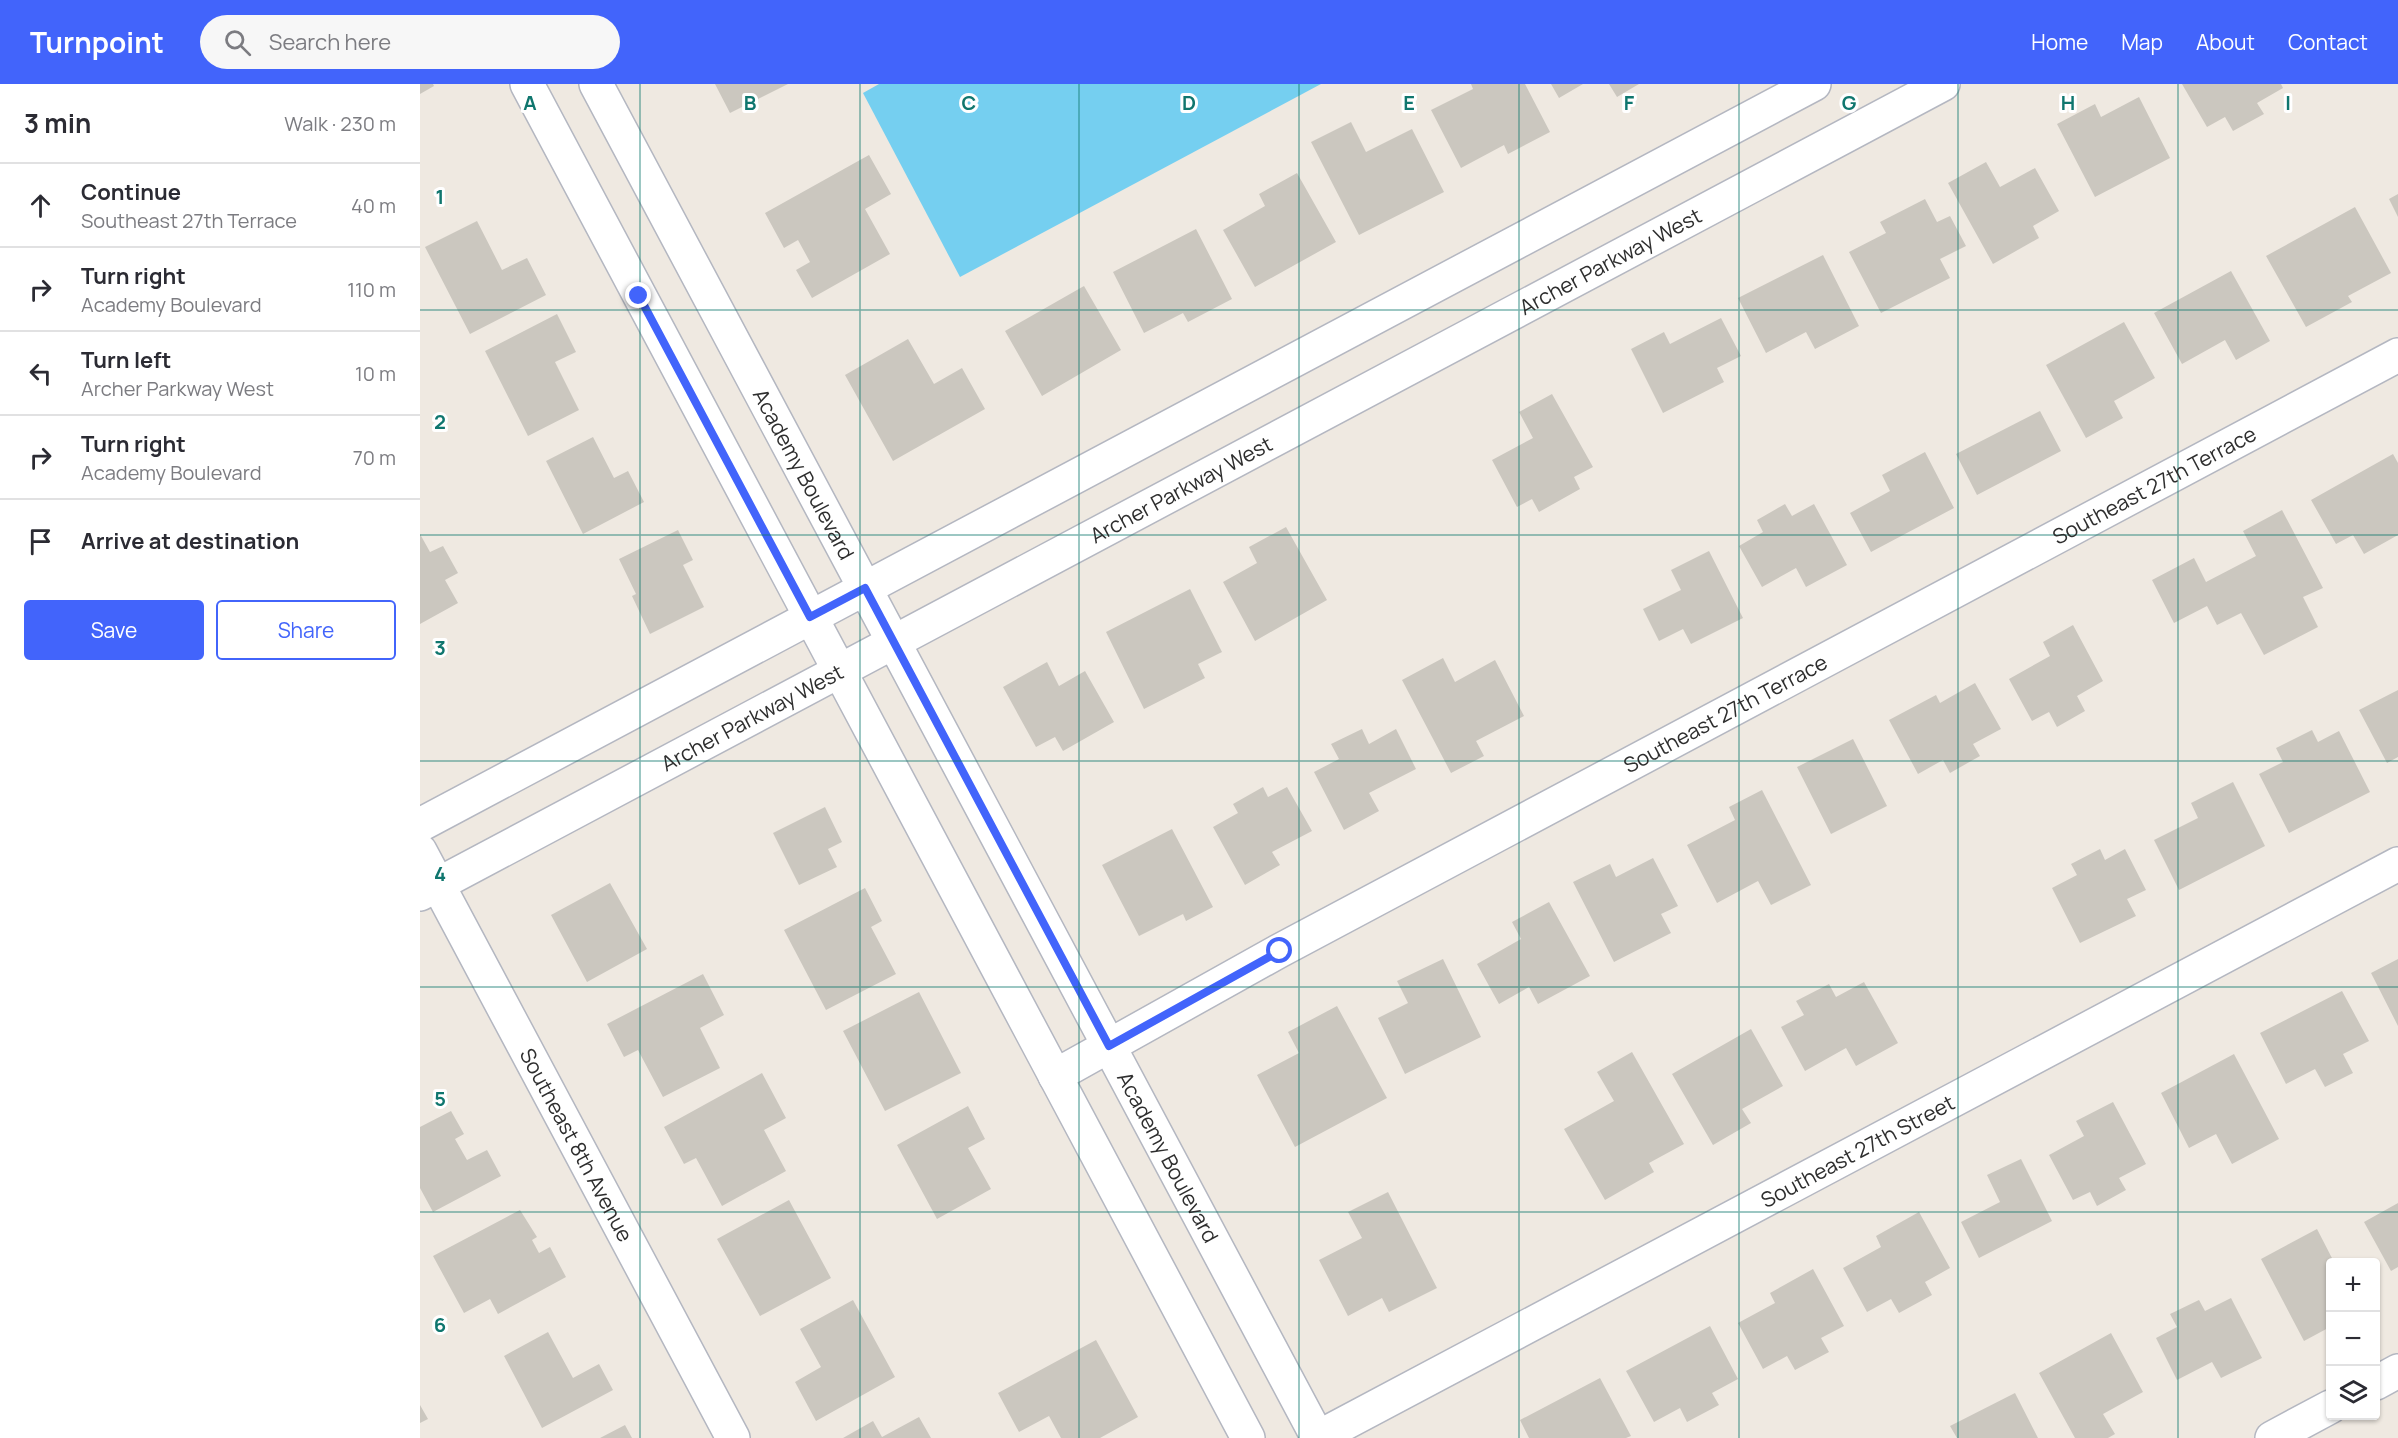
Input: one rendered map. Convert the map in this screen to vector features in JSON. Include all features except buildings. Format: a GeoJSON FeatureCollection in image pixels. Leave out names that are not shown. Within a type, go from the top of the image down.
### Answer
{"type":"FeatureCollection","features":[{"type":"Feature","properties":{"kind":"street"},"geometry":{"type":"LineString","coordinates":[[527,84],[1248,1438]]}},
{"type":"Feature","properties":{"kind":"street","name":"Academy Boulevard"},"geometry":{"type":"LineString","coordinates":[[596,84],[1318,1438]]}},
{"type":"Feature","properties":{"kind":"street"},"geometry":{"type":"LineString","coordinates":[[420,825],[1814,84]]}},
{"type":"Feature","properties":{"kind":"street","name":"Archer Parkway West"},"geometry":{"type":"LineString","coordinates":[[429,889],[1942,84]]}},
{"type":"Feature","properties":{"kind":"street","name":"Southeast 27th Terrace"},"geometry":{"type":"LineString","coordinates":[[1055,1076],[1290,945],[2398,355]]}},
{"type":"Feature","properties":{"kind":"street","name":"Southeast 8th Avenue"},"geometry":{"type":"LineString","coordinates":[[420,851],[429,889],[732,1438]]}},
{"type":"Feature","properties":{"kind":"street","name":"Southeast 27th Street"},"geometry":{"type":"LineString","coordinates":[[1318,1438],[2398,864]]}},
{"type":"Feature","properties":{"kind":"street"},"geometry":{"type":"LineString","coordinates":[[2380,1381],[2398,1371]]}},
{"type":"Feature","properties":{"kind":"street"},"geometry":{"type":"LineString","coordinates":[[2272,1438],[2326,1410]]}},
{"type":"Feature","properties":{"kind":"water"},"geometry":{"type":"Polygon","coordinates":[[[879,84],[1321,84],[960,277],[863,93],[879,84]]]}},
{"type":"Feature","properties":{"kind":"route"},"geometry":{"type":"LineString","coordinates":[[639,296],[810,617],[865,588],[1109,1046],[1280,951]]}}]}
